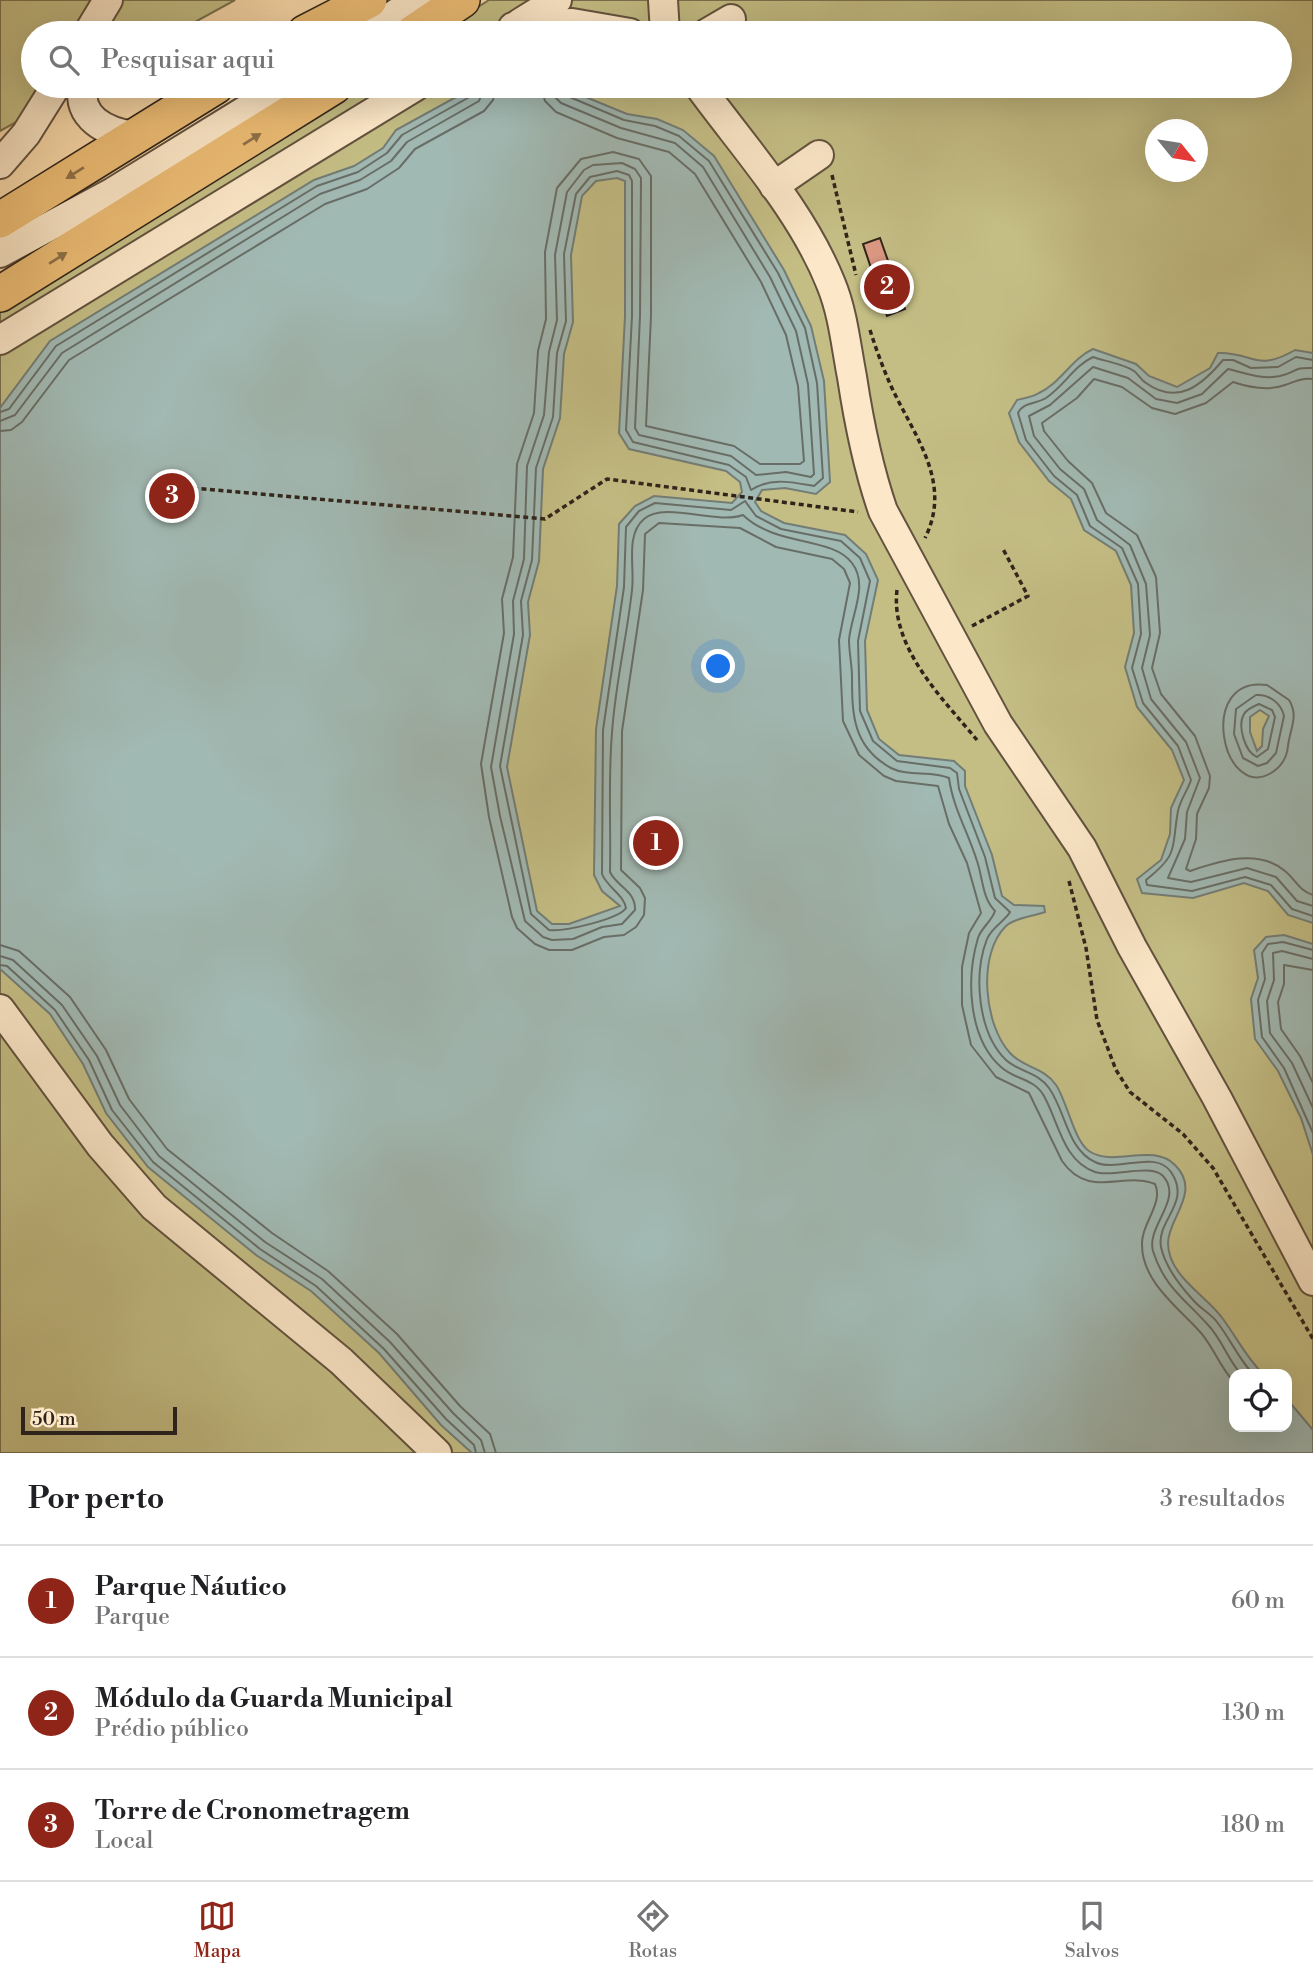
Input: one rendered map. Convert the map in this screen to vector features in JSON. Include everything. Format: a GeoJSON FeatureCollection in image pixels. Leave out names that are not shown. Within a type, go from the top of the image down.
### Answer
{"type":"FeatureCollection","features":[{"type":"Feature","properties":{"kind":"main road"},"geometry":{"type":"LineString","coordinates":[[328,21],[369,0]]}},
{"type":"Feature","properties":{"kind":"main road"},"geometry":{"type":"LineString","coordinates":[[431,21],[462,0]]}},
{"type":"Feature","properties":{"kind":"main road"},"geometry":{"type":"LineString","coordinates":[[0,220],[196,98]]}},
{"type":"Feature","properties":{"kind":"main road"},"geometry":{"type":"LineString","coordinates":[[0,294],[315,98]]}},
{"type":"Feature","properties":{"kind":"lane"},"geometry":{"type":"LineString","coordinates":[[95,21],[108,0]]}},
{"type":"Feature","properties":{"kind":"lane"},"geometry":{"type":"LineString","coordinates":[[108,21],[117,0]]}},
{"type":"Feature","properties":{"kind":"lane"},"geometry":{"type":"LineString","coordinates":[[385,21],[417,0]]}},
{"type":"Feature","properties":{"kind":"lane"},"geometry":{"type":"LineString","coordinates":[[523,21],[557,0]]}},
{"type":"Feature","properties":{"kind":"lane"},"geometry":{"type":"LineString","coordinates":[[663,0],[664,21]]}},
{"type":"Feature","properties":{"kind":"lane"},"geometry":{"type":"LineString","coordinates":[[0,164],[26,134],[49,98]]}},
{"type":"Feature","properties":{"kind":"lane"},"geometry":{"type":"LineString","coordinates":[[84,98],[90,118],[108,131],[133,136]]}},
{"type":"Feature","properties":{"kind":"lane"},"geometry":{"type":"LineString","coordinates":[[0,253],[113,192],[266,98]]}},
{"type":"Feature","properties":{"kind":"lane"},"geometry":{"type":"LineString","coordinates":[[0,340],[396,98]]}},
{"type":"Feature","properties":{"kind":"lane"},"geometry":{"type":"LineString","coordinates":[[708,98],[774,186],[820,260],[832,285],[842,318],[870,474],[883,512],[998,723],[1082,848],[1132,947],[1217,1098],[1313,1281]]}},
{"type":"Feature","properties":{"kind":"lane"},"geometry":{"type":"LineString","coordinates":[[774,186],[826,165]]}},
{"type":"Feature","properties":{"kind":"lane"},"geometry":{"type":"LineString","coordinates":[[0,1009],[100,1145],[154,1207],[341,1361],[437,1453]]}},
{"type":"Feature","properties":{"kind":"path"},"geometry":{"type":"LineString","coordinates":[[826,165],[858,285]]}},
{"type":"Feature","properties":{"kind":"path"},"geometry":{"type":"LineString","coordinates":[[868,324],[892,388],[931,468],[936,489],[933,522],[898,583],[896,600],[899,621],[912,654],[927,680],[985,750]]}},
{"type":"Feature","properties":{"kind":"path"},"geometry":{"type":"LineString","coordinates":[[193,488],[545,519],[607,479],[736,494],[830,509]]}},
{"type":"Feature","properties":{"kind":"path"},"geometry":{"type":"LineString","coordinates":[[950,638],[1028,596],[1003,549]]}},
{"type":"Feature","properties":{"kind":"path"},"geometry":{"type":"LineString","coordinates":[[1068,876],[1086,948],[1097,1020],[1116,1070],[1130,1092],[1183,1134],[1213,1168],[1313,1339]]}},
{"type":"Feature","properties":{"kind":"shaded area"},"geometry":{"type":"Polygon","coordinates":[[[0,0],[235,0],[197,21],[21,21],[21,98],[59,98],[0,131],[0,0]]]}},
{"type":"Feature","properties":{"kind":"shaded area"},"geometry":{"type":"Polygon","coordinates":[[[489,0],[1313,0],[1313,1453],[0,1453],[0,312],[178,203],[339,98],[1292,98],[1292,21],[457,21],[489,0]]]}},
{"type":"Feature","properties":{"kind":"water"},"geometry":{"type":"Polygon","coordinates":[[[454,98],[588,98],[627,114],[657,119],[683,130],[714,156],[784,270],[811,326],[824,381],[830,482],[816,494],[785,488],[762,490],[755,502],[761,511],[784,523],[845,535],[866,554],[878,580],[865,641],[867,710],[879,739],[899,755],[954,761],[965,771],[965,786],[992,855],[1002,896],[1014,905],[1044,906],[1045,912],[1019,919],[1006,926],[997,938],[991,954],[987,989],[994,1025],[1001,1041],[1015,1058],[1046,1075],[1056,1085],[1079,1139],[1089,1151],[1110,1157],[1155,1156],[1166,1158],[1175,1165],[1182,1175],[1185,1195],[1169,1234],[1168,1243],[1174,1266],[1216,1310],[1259,1369],[1229,1369],[1229,1432],[1292,1432],[1292,1405],[1313,1430],[1313,1453],[472,1453],[441,1425],[379,1353],[311,1291],[256,1255],[148,1167],[106,1113],[83,1064],[50,1014],[0,969],[0,408],[50,341],[314,180],[354,166],[383,148],[396,130],[454,98]],[[617,178],[596,181],[582,196],[571,255],[573,322],[564,354],[560,418],[543,469],[539,561],[528,602],[530,635],[507,767],[537,911],[552,924],[569,924],[620,906],[602,891],[594,875],[596,729],[617,586],[619,524],[635,506],[654,496],[732,503],[742,492],[740,482],[726,471],[629,449],[619,433],[625,316],[625,181],[617,178]]]}},
{"type":"Feature","properties":{"kind":"water"},"geometry":{"type":"Polygon","coordinates":[[[1093,349],[1136,364],[1149,376],[1177,387],[1210,368],[1218,353],[1263,361],[1282,357],[1295,350],[1313,353],[1313,923],[1288,915],[1268,891],[1244,883],[1193,898],[1142,893],[1137,879],[1161,860],[1170,834],[1171,808],[1184,780],[1172,750],[1137,707],[1125,667],[1134,633],[1131,585],[1116,551],[1084,530],[1071,499],[1049,481],[1019,442],[1009,413],[1017,400],[1047,389],[1085,353],[1093,349]],[[1260,710],[1250,717],[1250,732],[1257,751],[1262,746],[1263,729],[1269,716],[1260,710]]]}},
{"type":"Feature","properties":{"kind":"water"},"geometry":{"type":"Polygon","coordinates":[[[1284,935],[1313,944],[1313,1155],[1301,1118],[1278,1071],[1255,1039],[1251,999],[1258,978],[1254,950],[1266,937],[1284,935]]]}},
{"type":"Feature","properties":{"kind":"building"},"geometry":{"type":"Polygon","coordinates":[[[880,238],[905,309],[887,316],[863,244],[880,238]]]}},
{"type":"Feature","properties":{"kind":"building"},"geometry":{"type":"Polygon","coordinates":[[[179,472],[197,492],[175,512],[157,492],[179,472]]]}},
{"type":"Feature","properties":{"kind":"place","name":"Módulo da Guarda Municipal"},"geometry":{"type":"Point","coordinates":[887,287]}},
{"type":"Feature","properties":{"kind":"place","name":"Torre de Cronometragem"},"geometry":{"type":"Point","coordinates":[172,496]}},
{"type":"Feature","properties":{"kind":"place","name":"Parque Náutico"},"geometry":{"type":"Point","coordinates":[656,843]}}]}
